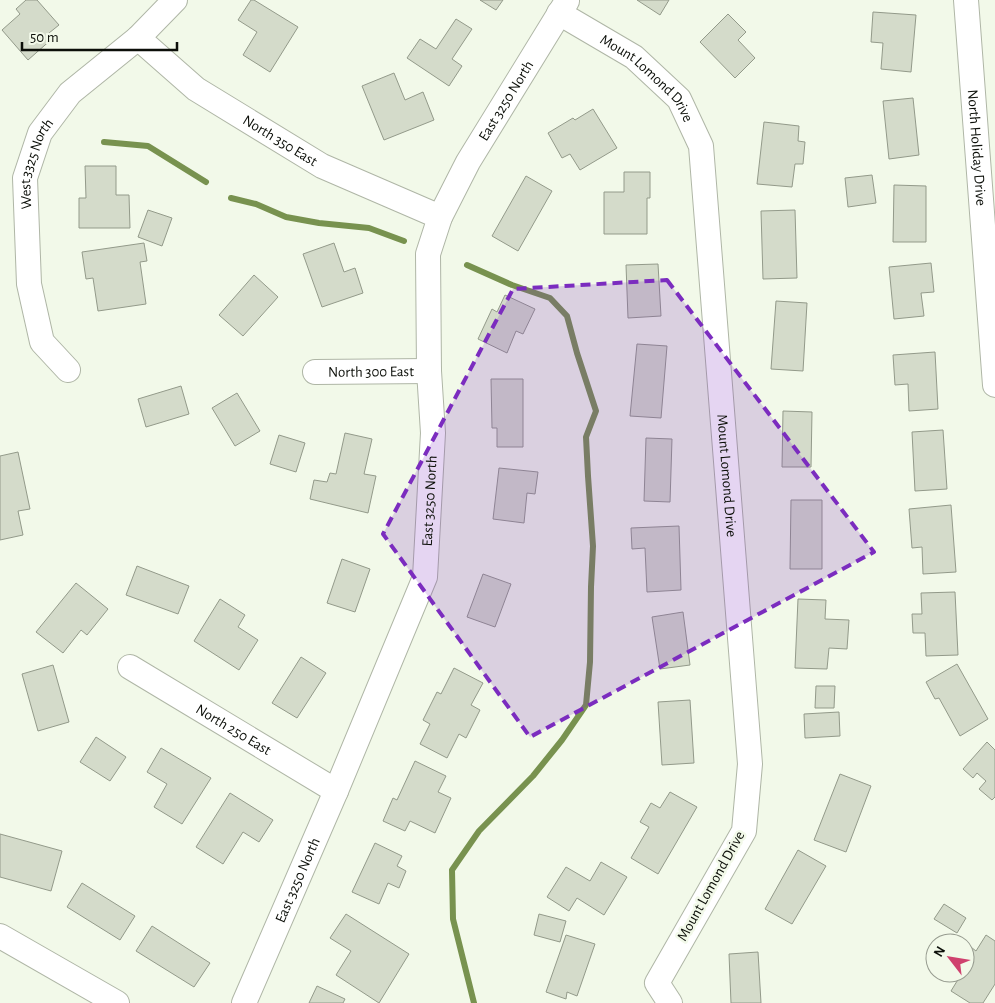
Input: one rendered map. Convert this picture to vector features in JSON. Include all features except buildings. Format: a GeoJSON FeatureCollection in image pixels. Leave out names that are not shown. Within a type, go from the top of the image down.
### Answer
{"type":"FeatureCollection","features":[{"type":"Feature","properties":{"kind":"street","name":"West 3325 North"},"geometry":{"type":"LineString","coordinates":[[68,370],[42,342],[29,284],[25,178],[40,133],[70,93],[138,38],[174,0]]}},
{"type":"Feature","properties":{"kind":"street","name":"North Holiday Drive"},"geometry":{"type":"LineString","coordinates":[[966,0],[995,385]]}},
{"type":"Feature","properties":{"kind":"street","name":"East 3250 North"},"geometry":{"type":"LineString","coordinates":[[244,1003],[336,792],[425,577],[433,434],[429,371],[428,254],[440,217],[468,162],[563,7]]}},
{"type":"Feature","properties":{"kind":"street","name":"Mount Lomond Drive"},"geometry":{"type":"LineString","coordinates":[[563,7],[634,57],[679,99],[701,146],[750,764],[744,831],[657,982],[670,1003]]}},
{"type":"Feature","properties":{"kind":"street","name":"North 350 East"},"geometry":{"type":"LineString","coordinates":[[138,38],[196,88],[322,166],[440,217]]}},
{"type":"Feature","properties":{"kind":"street","name":"North 300 East"},"geometry":{"type":"LineString","coordinates":[[315,372],[429,371]]}},
{"type":"Feature","properties":{"kind":"street","name":"North 250 East"},"geometry":{"type":"LineString","coordinates":[[130,667],[336,792]]}},
{"type":"Feature","properties":{"kind":"street"},"geometry":{"type":"LineString","coordinates":[[0,936],[117,1003]]}},
{"type":"Feature","properties":{"kind":"highlighted area"},"geometry":{"type":"Polygon","coordinates":[[[667,280],[874,552],[530,737],[383,534],[513,289],[667,280]]]}},
{"type":"Feature","properties":{"kind":"waterway"},"geometry":{"type":"LineString","coordinates":[[104,142],[148,146],[206,182]]}},
{"type":"Feature","properties":{"kind":"waterway"},"geometry":{"type":"LineString","coordinates":[[231,198],[256,204],[286,217],[319,223],[369,228],[404,241]]}},
{"type":"Feature","properties":{"kind":"waterway"},"geometry":{"type":"LineString","coordinates":[[467,265],[512,285],[550,298],[567,316],[596,411],[586,437],[593,546],[590,662],[586,705],[562,740],[533,776],[479,831],[452,870],[453,919],[474,1003]]}}]}
